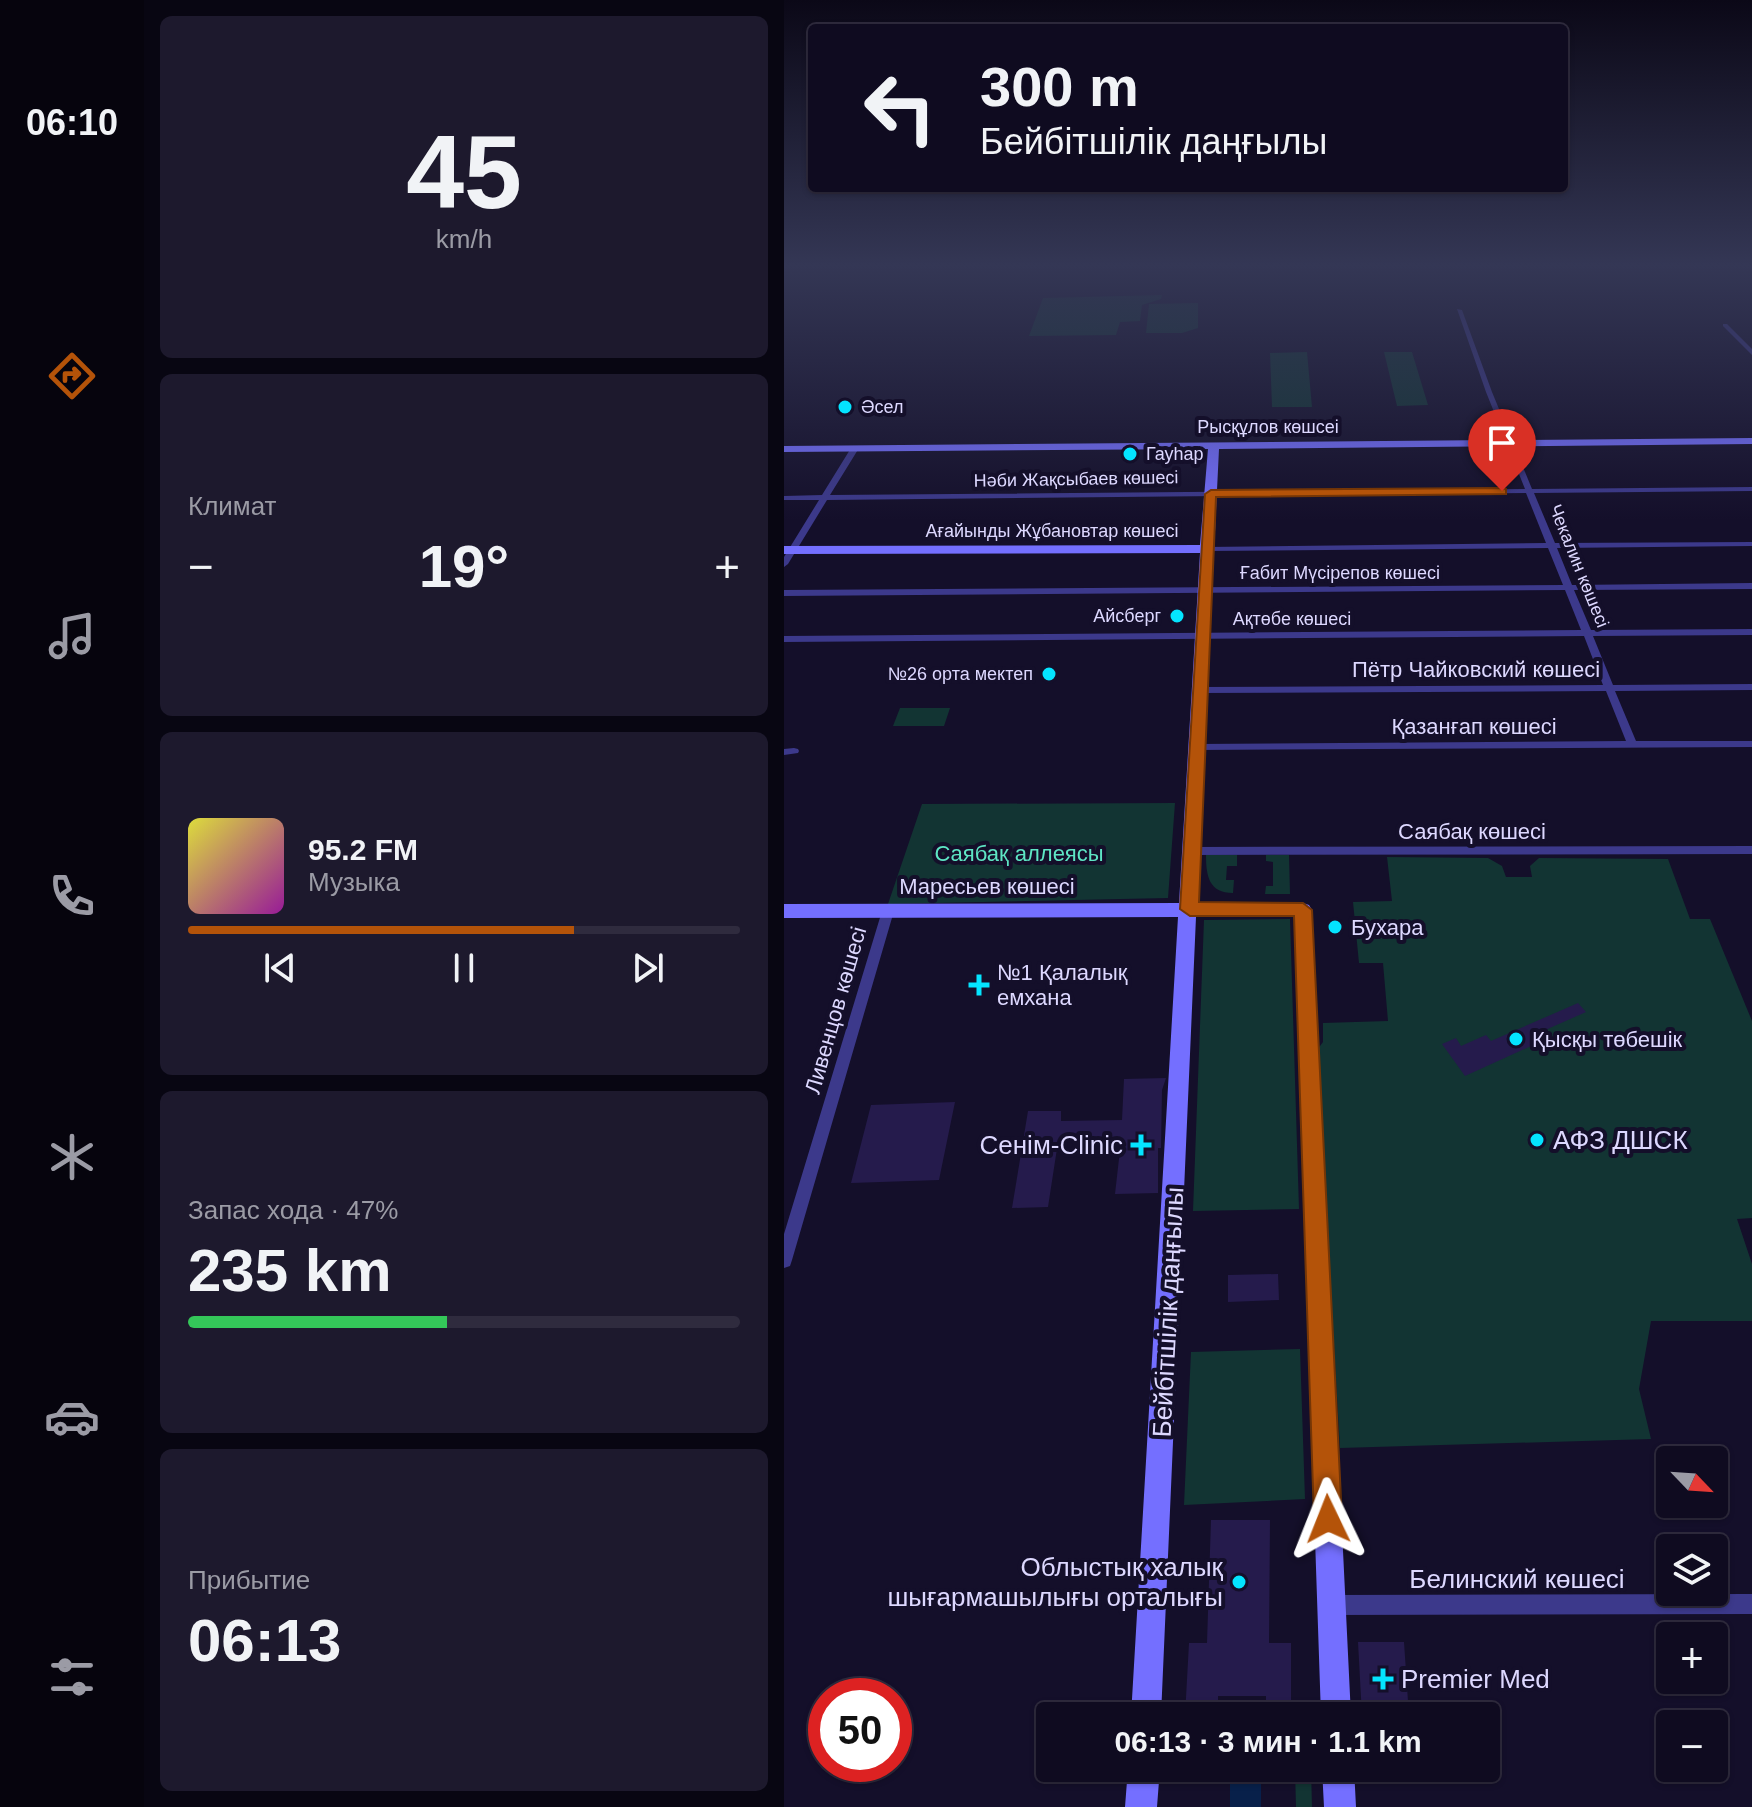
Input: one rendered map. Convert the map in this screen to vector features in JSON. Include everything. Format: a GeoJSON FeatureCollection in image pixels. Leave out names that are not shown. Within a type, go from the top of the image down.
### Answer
{"type":"FeatureCollection","features":[{"type":"Feature","properties":{"kind":"street","name":"Чекалин көшесі"},"geometry":{"type":"LineString","coordinates":[[1475,351],[1633,746]]}},
{"type":"Feature","properties":{"kind":"street","name":"Рысқұлов көшсеі"},"geometry":{"type":"LineString","coordinates":[[784,449],[1752,441]]}},
{"type":"Feature","properties":{"kind":"street","name":"Бейбітшілік даңғылы"},"geometry":{"type":"LineString","coordinates":[[1147,1702],[1190,909],[1206,549],[1214,446]]}},
{"type":"Feature","properties":{"kind":"street"},"geometry":{"type":"LineString","coordinates":[[784,564],[788,550],[855,448]]}},
{"type":"Feature","properties":{"kind":"street","name":"Нәби Жақсыбаев көшесі"},"geometry":{"type":"LineString","coordinates":[[784,498],[1752,489]]}},
{"type":"Feature","properties":{"kind":"street","name":"Ағайынды Жұбановтар көшесі"},"geometry":{"type":"LineString","coordinates":[[788,550],[1752,544]]}},
{"type":"Feature","properties":{"kind":"street","name":"Ғабит Мүсірепов көшесі"},"geometry":{"type":"LineString","coordinates":[[784,593],[1752,586]]}},
{"type":"Feature","properties":{"kind":"street","name":"Ақтөбе көшесі"},"geometry":{"type":"LineString","coordinates":[[784,639],[1752,632]]}},
{"type":"Feature","properties":{"kind":"street","name":"Пётр Чайковский көшесі"},"geometry":{"type":"LineString","coordinates":[[1200,690],[1752,687]]}},
{"type":"Feature","properties":{"kind":"street","name":"Қазанғап көшесі"},"geometry":{"type":"LineString","coordinates":[[1197,747],[1752,744]]}},
{"type":"Feature","properties":{"kind":"street","name":"Саябақ көшесі"},"geometry":{"type":"LineString","coordinates":[[1192,851],[1752,850]]}},
{"type":"Feature","properties":{"kind":"street"},"geometry":{"type":"LineString","coordinates":[[1190,909],[1303,910],[1335,1702]]}},
{"type":"Feature","properties":{"kind":"street","name":"Маресьев көшесі"},"geometry":{"type":"LineString","coordinates":[[784,911],[1190,909]]}},
{"type":"Feature","properties":{"kind":"street","name":"Ливенцов көшесі"},"geometry":{"type":"LineString","coordinates":[[784,1260],[888,911]]}},
{"type":"Feature","properties":{"kind":"street","name":"Белинский көшесі"},"geometry":{"type":"LineString","coordinates":[[1331,1605],[1752,1604]]}},
{"type":"Feature","properties":{"kind":"street"},"geometry":{"type":"LineString","coordinates":[[1141,1807],[1143,1782]]}},
{"type":"Feature","properties":{"kind":"street"},"geometry":{"type":"LineString","coordinates":[[1339,1782],[1340,1807]]}},
{"type":"Feature","properties":{"kind":"green space"},"geometry":{"type":"Polygon","coordinates":[[[1307,352],[1312,407],[1272,407],[1270,353],[1307,352]]]}},
{"type":"Feature","properties":{"kind":"green space"},"geometry":{"type":"Polygon","coordinates":[[[1384,352],[1412,352],[1428,405],[1397,406],[1384,352]]]}},
{"type":"Feature","properties":{"kind":"green space"},"geometry":{"type":"Polygon","coordinates":[[[900,708],[950,708],[944,726],[893,726],[900,708]]]}},
{"type":"Feature","properties":{"kind":"green space","name":"Саябақ аллеясы"},"geometry":{"type":"Polygon","coordinates":[[[1175,803],[1168,898],[888,904],[922,804],[1175,803]]]}},
{"type":"Feature","properties":{"kind":"green space"},"geometry":{"type":"Polygon","coordinates":[[[1206,855],[1237,855],[1237,866],[1227,866],[1226,880],[1234,880],[1233,893],[1219,890],[1210,882],[1206,855]]]}},
{"type":"Feature","properties":{"kind":"green space"},"geometry":{"type":"Polygon","coordinates":[[[1266,855],[1289,855],[1290,894],[1265,894],[1266,886],[1273,886],[1273,862],[1266,861],[1266,855]]]}},
{"type":"Feature","properties":{"kind":"green space","name":"АФЗ ДШСК"},"geometry":{"type":"Polygon","coordinates":[[[1387,857],[1488,858],[1502,866],[1506,877],[1532,877],[1530,866],[1539,858],[1668,859],[1690,919],[1710,919],[1752,1021],[1752,1218],[1737,1219],[1752,1264],[1752,1321],[1651,1321],[1639,1389],[1651,1439],[1340,1448],[1317,1050],[1323,1042],[1323,1023],[1388,1021],[1383,963],[1359,963],[1353,902],[1392,901],[1387,857]]]}},
{"type":"Feature","properties":{"kind":"green space"},"geometry":{"type":"Polygon","coordinates":[[[1290,919],[1299,1209],[1193,1211],[1204,920],[1290,919]]]}},
{"type":"Feature","properties":{"kind":"green space"},"geometry":{"type":"Polygon","coordinates":[[[1300,1349],[1305,1499],[1184,1505],[1191,1352],[1300,1349]]]}},
{"type":"Feature","properties":{"kind":"green space"},"geometry":{"type":"Polygon","coordinates":[[[1295,1782],[1311,1782],[1312,1807],[1296,1807],[1295,1782]]]}},
{"type":"Feature","properties":{"kind":"water"},"geometry":{"type":"Polygon","coordinates":[[[1261,1782],[1261,1807],[1230,1807],[1230,1783],[1261,1782]]]}},
{"type":"Feature","properties":{"kind":"building","name":"Қысқы төбешік"},"geometry":{"type":"Polygon","coordinates":[[[1578,1003],[1586,1012],[1534,1035],[1540,1042],[1465,1076],[1442,1044],[1456,1038],[1461,1046],[1486,1035],[1491,1041],[1578,1003]]]}},
{"type":"Feature","properties":{"kind":"building","name":"Сенім-Clinic"},"geometry":{"type":"Polygon","coordinates":[[[1166,1078],[1162,1090],[1158,1193],[1115,1194],[1121,1141],[1058,1142],[1048,1207],[1012,1208],[1028,1111],[1061,1111],[1061,1121],[1122,1120],[1124,1079],[1166,1078]]]}},
{"type":"Feature","properties":{"kind":"building"},"geometry":{"type":"Polygon","coordinates":[[[955,1102],[939,1180],[851,1183],[871,1105],[955,1102]]]}},
{"type":"Feature","properties":{"kind":"building"},"geometry":{"type":"Polygon","coordinates":[[[1278,1274],[1279,1300],[1228,1302],[1228,1275],[1278,1274]]]}},
{"type":"Feature","properties":{"kind":"building","name":"Облыстық халық шығармашылығы орталығы"},"geometry":{"type":"Polygon","coordinates":[[[1211,1520],[1270,1520],[1269,1643],[1291,1643],[1291,1702],[1266,1702],[1266,1696],[1218,1696],[1218,1702],[1186,1702],[1189,1643],[1207,1643],[1211,1520]]]}},
{"type":"Feature","properties":{"kind":"building","name":"Premier Med"},"geometry":{"type":"Polygon","coordinates":[[[1358,1642],[1404,1642],[1408,1702],[1361,1702],[1358,1642]]]}},
{"type":"Feature","properties":{"kind":"place","name":"Əсел"},"geometry":{"type":"Point","coordinates":[845,407]}},
{"type":"Feature","properties":{"kind":"place","name":"Гауhар"},"geometry":{"type":"Point","coordinates":[1130,454]}},
{"type":"Feature","properties":{"kind":"place","name":"Айсберг"},"geometry":{"type":"Point","coordinates":[1177,616]}},
{"type":"Feature","properties":{"kind":"place","name":"№26 орта мектеп"},"geometry":{"type":"Point","coordinates":[1049,674]}},
{"type":"Feature","properties":{"kind":"place","name":"Бухара"},"geometry":{"type":"Point","coordinates":[1335,927]}},
{"type":"Feature","properties":{"kind":"place","name":"№1 Қалалық емхана"},"geometry":{"type":"Point","coordinates":[979,985]}},
{"type":"Feature","properties":{"kind":"place","name":"Қысқы төбешік"},"geometry":{"type":"Point","coordinates":[1516,1039]}},
{"type":"Feature","properties":{"kind":"place","name":"АФЗ ДШСК"},"geometry":{"type":"Point","coordinates":[1537,1140]}},
{"type":"Feature","properties":{"kind":"place","name":"Сенім-Clinic"},"geometry":{"type":"Point","coordinates":[1141,1145]}},
{"type":"Feature","properties":{"kind":"place","name":"Облыстық халық шығармашылығы орталығы"},"geometry":{"type":"Point","coordinates":[1239,1582]}},
{"type":"Feature","properties":{"kind":"place","name":"Premier Med"},"geometry":{"type":"Point","coordinates":[1383,1679]}},
{"type":"Feature","properties":{"kind":"route"},"geometry":{"type":"LineString","coordinates":[[1328,1519],[1303,910],[1190,909],[1211,494],[1502,491]]}}]}
